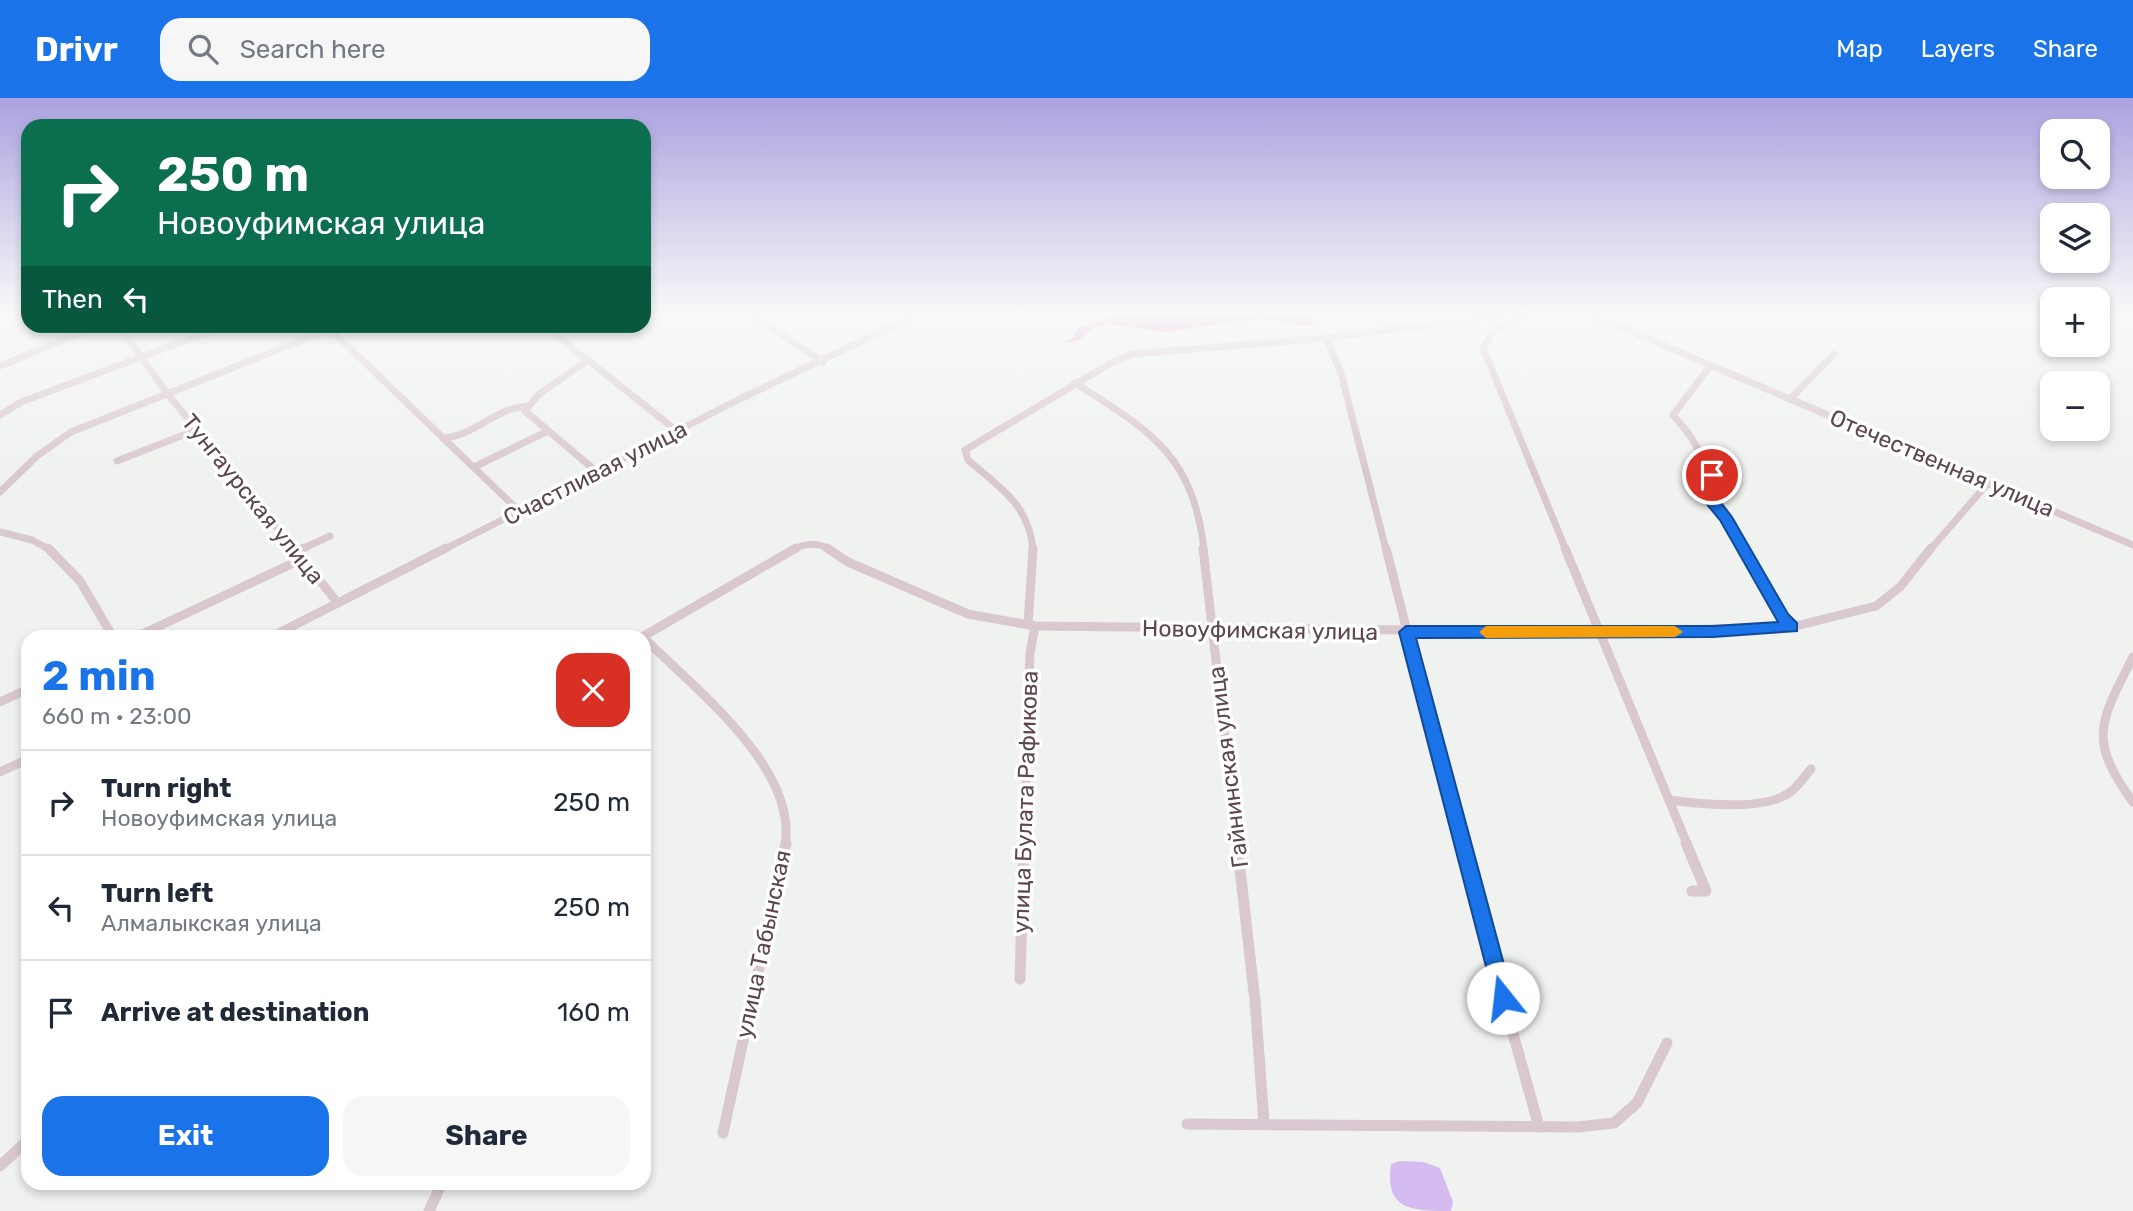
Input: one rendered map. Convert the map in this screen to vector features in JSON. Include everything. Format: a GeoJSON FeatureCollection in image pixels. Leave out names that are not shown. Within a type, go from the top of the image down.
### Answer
{"type":"FeatureCollection","features":[{"type":"Feature","properties":{"kind":"street"},"geometry":{"type":"LineString","coordinates":[[0,415],[21,402],[116,365]]}},
{"type":"Feature","properties":{"kind":"street","name":"Тунгаурская улица"},"geometry":{"type":"LineString","coordinates":[[146,365],[338,603]]}},
{"type":"Feature","properties":{"kind":"street"},"geometry":{"type":"LineString","coordinates":[[0,492],[37,456],[71,432],[236,365]]}},
{"type":"Feature","properties":{"kind":"street"},"geometry":{"type":"LineString","coordinates":[[371,365],[520,512]]}},
{"type":"Feature","properties":{"kind":"street"},"geometry":{"type":"LineString","coordinates":[[585,365],[540,394],[525,411],[597,472]]}},
{"type":"Feature","properties":{"kind":"street"},"geometry":{"type":"LineString","coordinates":[[595,365],[677,431]]}},
{"type":"Feature","properties":{"kind":"street","name":"Счастливая улица"},"geometry":{"type":"LineString","coordinates":[[285,630],[677,431],[817,365]]}},
{"type":"Feature","properties":{"kind":"street"},"geometry":{"type":"LineString","coordinates":[[1075,383],[1105,365]]}},
{"type":"Feature","properties":{"kind":"street"},"geometry":{"type":"LineString","coordinates":[[1338,365],[1474,896],[1539,1126]]}},
{"type":"Feature","properties":{"kind":"street"},"geometry":{"type":"LineString","coordinates":[[1490,365],[1554,514],[1585,601],[1706,891],[1692,891]]}},
{"type":"Feature","properties":{"kind":"street"},"geometry":{"type":"LineString","coordinates":[[1711,365],[1689,390],[1673,415],[1689,434],[1712,472],[1709,494],[1712,502],[1725,517],[1783,618],[1792,627]]}},
{"type":"Feature","properties":{"kind":"street","name":"Отечественная улица"},"geometry":{"type":"LineString","coordinates":[[1711,365],[2133,545]]}},
{"type":"Feature","properties":{"kind":"street"},"geometry":{"type":"LineString","coordinates":[[1790,399],[1823,365]]}},
{"type":"Feature","properties":{"kind":"street","name":"улица Булата Рафикова"},"geometry":{"type":"LineString","coordinates":[[1020,978],[1034,564],[1028,522],[1017,501],[968,460],[965,450],[1075,383]]}},
{"type":"Feature","properties":{"kind":"street","name":"Гайнинская улица"},"geometry":{"type":"LineString","coordinates":[[1075,383],[1154,435],[1175,458],[1193,491],[1200,518],[1255,1001],[1264,1123]]}},
{"type":"Feature","properties":{"kind":"street"},"geometry":{"type":"LineString","coordinates":[[443,438],[464,433],[515,407],[528,406]]}},
{"type":"Feature","properties":{"kind":"street"},"geometry":{"type":"LineString","coordinates":[[117,461],[196,429]]}},
{"type":"Feature","properties":{"kind":"street"},"geometry":{"type":"LineString","coordinates":[[474,467],[548,431]]}},
{"type":"Feature","properties":{"kind":"street","name":"Новоуфимская улица"},"geometry":{"type":"LineString","coordinates":[[651,632],[803,544],[824,546],[848,562],[968,614],[1031,625],[1406,632],[1600,632],[1792,627],[1876,606],[1900,587],[1988,483]]}},
{"type":"Feature","properties":{"kind":"street"},"geometry":{"type":"LineString","coordinates":[[0,532],[32,540],[56,555],[68,567],[108,630]]}},
{"type":"Feature","properties":{"kind":"street"},"geometry":{"type":"LineString","coordinates":[[150,630],[299,556],[330,536]]}},
{"type":"Feature","properties":{"kind":"street","name":"улица Табынская"},"geometry":{"type":"LineString","coordinates":[[651,645],[735,729],[766,767],[781,800],[787,834],[778,894],[750,1003],[723,1133]]}},
{"type":"Feature","properties":{"kind":"street"},"geometry":{"type":"LineString","coordinates":[[2133,657],[2102,717],[2102,748],[2116,781],[2133,802]]}},
{"type":"Feature","properties":{"kind":"street"},"geometry":{"type":"LineString","coordinates":[[0,702],[21,692]]}},
{"type":"Feature","properties":{"kind":"street"},"geometry":{"type":"LineString","coordinates":[[0,772],[21,762]]}},
{"type":"Feature","properties":{"kind":"street"},"geometry":{"type":"LineString","coordinates":[[1669,800],[1685,803],[1772,799],[1794,789],[1811,768]]}},
{"type":"Feature","properties":{"kind":"street"},"geometry":{"type":"LineString","coordinates":[[1187,1124],[1539,1126],[1614,1123],[1637,1103],[1667,1043]]}},
{"type":"Feature","properties":{"kind":"street"},"geometry":{"type":"LineString","coordinates":[[0,1166],[21,1146]]}},
{"type":"Feature","properties":{"kind":"street"},"geometry":{"type":"LineString","coordinates":[[429,1211],[439,1190]]}},
{"type":"Feature","properties":{"kind":"shaded area"},"geometry":{"type":"Polygon","coordinates":[[[1400,1161],[1423,1162],[1440,1168],[1453,1202],[1451,1211],[1413,1209],[1397,1200],[1390,1180],[1391,1164],[1400,1161]]]}},
{"type":"Feature","properties":{"kind":"slow traffic"},"geometry":{"type":"LineString","coordinates":[[1486,632],[1675,632]]}},
{"type":"Feature","properties":{"kind":"route"},"geometry":{"type":"LineString","coordinates":[[1503,998],[1406,632],[1713,631],[1792,627],[1783,618],[1725,517],[1712,502],[1709,494],[1712,475]]}}]}
